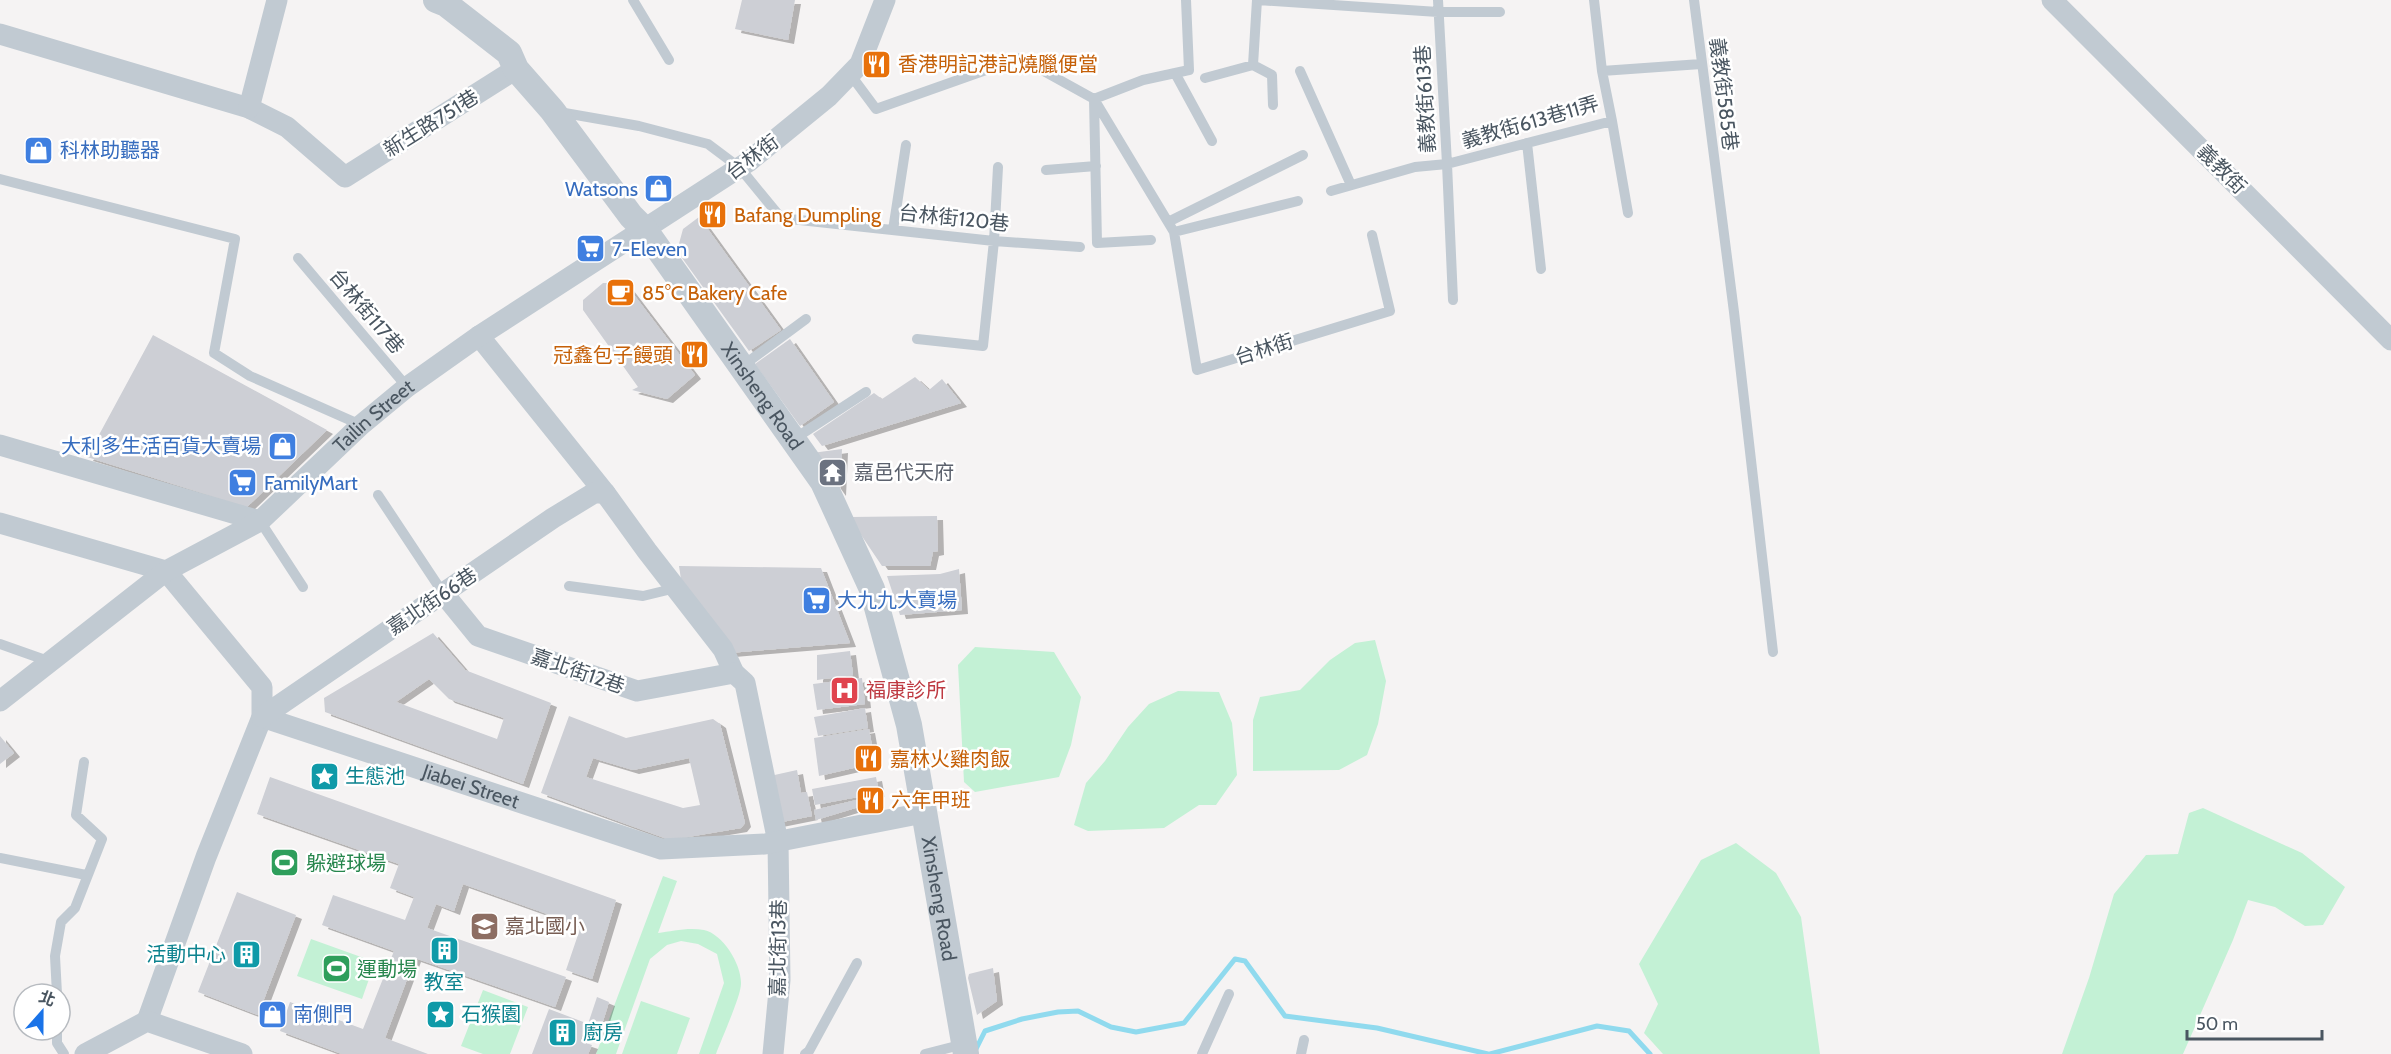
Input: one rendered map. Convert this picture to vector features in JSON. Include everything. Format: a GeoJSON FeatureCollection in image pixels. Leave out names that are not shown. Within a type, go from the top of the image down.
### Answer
{"type":"FeatureCollection","features":[{"type":"Feature","properties":{"kind":"street"},"geometry":{"type":"LineString","coordinates":[[0,34],[249,108],[277,0]]}},
{"type":"Feature","properties":{"kind":"street","name":"Xinsheng Road"},"geometry":{"type":"LineString","coordinates":[[436,0],[446,4],[509,53],[516,69],[552,110],[631,216],[645,230],[823,482],[872,589],[909,725],[965,1049]]}},
{"type":"Feature","properties":{"kind":"street","name":"台林街"},"geometry":{"type":"LineString","coordinates":[[645,230],[740,168],[829,96],[860,64],[885,0]]}},
{"type":"Feature","properties":{"kind":"street","name":"義教街"},"geometry":{"type":"LineString","coordinates":[[2052,0],[2391,340]]}},
{"type":"Feature","properties":{"kind":"street","name":"新生路751巷"},"geometry":{"type":"LineString","coordinates":[[249,108],[287,127],[345,177],[516,69]]}},
{"type":"Feature","properties":{"kind":"street","name":"Tailin Street"},"geometry":{"type":"LineString","coordinates":[[0,701],[52,663],[166,571],[260,521],[361,425],[407,387],[479,336],[645,230]]}},
{"type":"Feature","properties":{"kind":"street"},"geometry":{"type":"LineString","coordinates":[[479,336],[605,492],[723,649],[734,673],[745,683],[778,842]]}},
{"type":"Feature","properties":{"kind":"street"},"geometry":{"type":"LineString","coordinates":[[0,445],[260,521]]}},
{"type":"Feature","properties":{"kind":"street","name":"嘉北街66巷"},"geometry":{"type":"LineString","coordinates":[[262,717],[573,505],[594,493],[605,492]]}},
{"type":"Feature","properties":{"kind":"street"},"geometry":{"type":"LineString","coordinates":[[0,523],[166,571],[262,687],[262,717],[206,857],[147,1022],[85,1054]]}},
{"type":"Feature","properties":{"kind":"street","name":"嘉北街12巷"},"geometry":{"type":"LineString","coordinates":[[443,593],[478,636],[637,691],[734,673]]}},
{"type":"Feature","properties":{"kind":"street","name":"Jiabei Street"},"geometry":{"type":"LineString","coordinates":[[262,717],[661,849],[778,842],[923,813]]}},
{"type":"Feature","properties":{"kind":"street","name":"嘉北街13巷"},"geometry":{"type":"LineString","coordinates":[[773,1054],[780,980],[778,842]]}},
{"type":"Feature","properties":{"kind":"street"},"geometry":{"type":"LineString","coordinates":[[147,1022],[242,1054]]}},
{"type":"Feature","properties":{"kind":"lane"},"geometry":{"type":"LineString","coordinates":[[633,0],[669,60]]}},
{"type":"Feature","properties":{"kind":"lane"},"geometry":{"type":"LineString","coordinates":[[1151,240],[1097,243],[1094,99],[1143,80],[1189,70],[1186,0]]}},
{"type":"Feature","properties":{"kind":"lane"},"geometry":{"type":"LineString","coordinates":[[1253,65],[1257,0],[1438,12],[1500,12]]}},
{"type":"Feature","properties":{"kind":"lane","name":"義教街613巷"},"geometry":{"type":"LineString","coordinates":[[1331,191],[1415,167],[1447,164],[1438,0]]}},
{"type":"Feature","properties":{"kind":"lane","name":"義教街613巷11弄"},"geometry":{"type":"LineString","coordinates":[[1447,164],[1612,120],[1602,71],[1594,0]]}},
{"type":"Feature","properties":{"kind":"lane","name":"義教街585巷"},"geometry":{"type":"LineString","coordinates":[[1694,0],[1773,652]]}},
{"type":"Feature","properties":{"kind":"lane","name":"台林街"},"geometry":{"type":"LineString","coordinates":[[850,74],[876,109],[1020,58],[1094,99],[1174,232],[1197,369],[1390,310],[1372,236]]}},
{"type":"Feature","properties":{"kind":"lane"},"geometry":{"type":"LineString","coordinates":[[1602,71],[1701,64]]}},
{"type":"Feature","properties":{"kind":"lane"},"geometry":{"type":"LineString","coordinates":[[1205,78],[1253,65],[1272,75],[1273,105]]}},
{"type":"Feature","properties":{"kind":"lane"},"geometry":{"type":"LineString","coordinates":[[1300,71],[1351,185]]}},
{"type":"Feature","properties":{"kind":"lane"},"geometry":{"type":"LineString","coordinates":[[1175,73],[1212,141]]}},
{"type":"Feature","properties":{"kind":"lane","name":"台林街120巷"},"geometry":{"type":"LineString","coordinates":[[552,110],[639,126],[708,144],[740,168],[781,218],[1080,248]]}},
{"type":"Feature","properties":{"kind":"lane"},"geometry":{"type":"LineString","coordinates":[[1612,120],[1628,213]]}},
{"type":"Feature","properties":{"kind":"lane"},"geometry":{"type":"LineString","coordinates":[[1527,143],[1541,269]]}},
{"type":"Feature","properties":{"kind":"lane"},"geometry":{"type":"LineString","coordinates":[[893,230],[906,145]]}},
{"type":"Feature","properties":{"kind":"lane"},"geometry":{"type":"LineString","coordinates":[[1168,222],[1303,155]]}},
{"type":"Feature","properties":{"kind":"lane"},"geometry":{"type":"LineString","coordinates":[[1447,164],[1453,300]]}},
{"type":"Feature","properties":{"kind":"lane"},"geometry":{"type":"LineString","coordinates":[[1046,170],[1096,166]]}},
{"type":"Feature","properties":{"kind":"lane"},"geometry":{"type":"LineString","coordinates":[[917,339],[982,346],[994,241],[998,167]]}},
{"type":"Feature","properties":{"kind":"lane"},"geometry":{"type":"LineString","coordinates":[[0,179],[235,239],[214,353],[250,376],[361,425]]}},
{"type":"Feature","properties":{"kind":"lane"},"geometry":{"type":"LineString","coordinates":[[1174,232],[1298,201]]}},
{"type":"Feature","properties":{"kind":"lane","name":"台林街117巷"},"geometry":{"type":"LineString","coordinates":[[298,258],[407,387]]}},
{"type":"Feature","properties":{"kind":"lane"},"geometry":{"type":"LineString","coordinates":[[741,367],[806,319]]}},
{"type":"Feature","properties":{"kind":"lane"},"geometry":{"type":"LineString","coordinates":[[793,440],[866,392]]}},
{"type":"Feature","properties":{"kind":"lane"},"geometry":{"type":"LineString","coordinates":[[378,495],[443,593]]}},
{"type":"Feature","properties":{"kind":"lane"},"geometry":{"type":"LineString","coordinates":[[260,521],[303,587]]}},
{"type":"Feature","properties":{"kind":"lane"},"geometry":{"type":"LineString","coordinates":[[569,586],[642,596],[676,588]]}},
{"type":"Feature","properties":{"kind":"lane"},"geometry":{"type":"LineString","coordinates":[[0,645],[52,663]]}},
{"type":"Feature","properties":{"kind":"lane"},"geometry":{"type":"LineString","coordinates":[[56,982],[55,956],[62,922],[75,908],[102,839],[76,815],[84,762]]}},
{"type":"Feature","properties":{"kind":"lane"},"geometry":{"type":"LineString","coordinates":[[0,858],[86,875]]}},
{"type":"Feature","properties":{"kind":"lane"},"geometry":{"type":"LineString","coordinates":[[805,1054],[809,1051],[857,963]]}},
{"type":"Feature","properties":{"kind":"lane"},"geometry":{"type":"LineString","coordinates":[[1202,1054],[1229,994]]}},
{"type":"Feature","properties":{"kind":"lane"},"geometry":{"type":"LineString","coordinates":[[1301,1054],[1304,1040]]}},
{"type":"Feature","properties":{"kind":"lane"},"geometry":{"type":"LineString","coordinates":[[925,1054],[965,1049]]}},
{"type":"Feature","properties":{"kind":"green space"},"geometry":{"type":"Polygon","coordinates":[[[1375,640],[1386,681],[1378,724],[1367,755],[1339,770],[1253,771],[1253,720],[1260,697],[1300,690],[1330,660],[1355,643],[1375,640]]]}},
{"type":"Feature","properties":{"kind":"green space"},"geometry":{"type":"Polygon","coordinates":[[[975,647],[1054,652],[1081,697],[1071,745],[1059,777],[975,792],[964,782],[958,665],[975,647]]]}},
{"type":"Feature","properties":{"kind":"green space"},"geometry":{"type":"Polygon","coordinates":[[[1178,691],[1219,692],[1232,723],[1237,775],[1216,805],[1199,805],[1164,828],[1088,831],[1074,825],[1086,783],[1105,761],[1128,727],[1149,704],[1178,691]]]}},
{"type":"Feature","properties":{"kind":"green space"},"geometry":{"type":"Polygon","coordinates":[[[2203,808],[2302,853],[2345,887],[2323,925],[2305,926],[2275,907],[2248,900],[2183,1054],[2062,1054],[2089,978],[2114,894],[2146,855],[2178,854],[2189,813],[2203,808]]]}},
{"type":"Feature","properties":{"kind":"green space"},"geometry":{"type":"Polygon","coordinates":[[[1736,843],[1776,873],[1801,917],[1820,1054],[1663,1054],[1644,1033],[1658,1004],[1639,964],[1701,860],[1736,843]]]}},
{"type":"Feature","properties":{"kind":"green space"},"geometry":{"type":"Polygon","coordinates":[[[663,876],[677,881],[658,933],[698,929],[718,937],[730,951],[740,976],[740,990],[734,1008],[716,1054],[699,1054],[724,983],[717,954],[698,944],[681,941],[667,945],[650,959],[616,1054],[596,1054],[663,876]]]}},
{"type":"Feature","properties":{"kind":"green space","name":"運動場"},"geometry":{"type":"Polygon","coordinates":[[[311,939],[375,962],[362,999],[297,976],[311,939]]]}},
{"type":"Feature","properties":{"kind":"green space"},"geometry":{"type":"Polygon","coordinates":[[[483,990],[528,1007],[510,1054],[483,1054],[461,1046],[483,990]]]}},
{"type":"Feature","properties":{"kind":"green space"},"geometry":{"type":"Polygon","coordinates":[[[641,1001],[690,1018],[677,1054],[622,1054],[641,1001]]]}},
{"type":"Feature","properties":{"kind":"building"},"geometry":{"type":"Polygon","coordinates":[[[742,0],[795,0],[788,40],[735,29],[742,0]]]}},
{"type":"Feature","properties":{"kind":"building"},"geometry":{"type":"Polygon","coordinates":[[[699,217],[781,330],[749,351],[677,251],[683,229],[699,217]]]}},
{"type":"Feature","properties":{"kind":"building"},"geometry":{"type":"Polygon","coordinates":[[[603,283],[619,283],[628,287],[695,375],[667,399],[632,390],[638,387],[583,310],[583,300],[603,283]]]}},
{"type":"Feature","properties":{"kind":"building"},"geometry":{"type":"Polygon","coordinates":[[[153,335],[327,430],[247,507],[87,457],[153,335]]]}},
{"type":"Feature","properties":{"kind":"building"},"geometry":{"type":"Polygon","coordinates":[[[790,339],[834,402],[800,426],[755,364],[790,339]]]}},
{"type":"Feature","properties":{"kind":"building"},"geometry":{"type":"Polygon","coordinates":[[[915,377],[929,390],[942,379],[961,403],[822,446],[813,434],[874,393],[882,399],[915,377]]]}},
{"type":"Feature","properties":{"kind":"building","name":"嘉邑代天府"},"geometry":{"type":"Polygon","coordinates":[[[842,449],[840,492],[812,453],[842,449]]]}},
{"type":"Feature","properties":{"kind":"building"},"geometry":{"type":"Polygon","coordinates":[[[937,516],[938,551],[933,552],[930,566],[882,566],[849,517],[937,516]]]}},
{"type":"Feature","properties":{"kind":"building"},"geometry":{"type":"Polygon","coordinates":[[[679,566],[821,568],[850,643],[729,653],[682,586],[679,566]]]}},
{"type":"Feature","properties":{"kind":"building"},"geometry":{"type":"Polygon","coordinates":[[[959,569],[962,610],[900,615],[887,576],[940,574],[959,569]]]}},
{"type":"Feature","properties":{"kind":"building"},"geometry":{"type":"Polygon","coordinates":[[[433,633],[465,670],[551,703],[523,784],[325,712],[324,698],[433,633]],[[429,679],[396,702],[497,739],[504,718],[449,699],[429,679]]]}},
{"type":"Feature","properties":{"kind":"building"},"geometry":{"type":"Polygon","coordinates":[[[850,651],[853,675],[817,680],[817,655],[850,651]]]}},
{"type":"Feature","properties":{"kind":"building"},"geometry":{"type":"Polygon","coordinates":[[[862,678],[865,704],[817,710],[813,684],[862,678]]]}},
{"type":"Feature","properties":{"kind":"building"},"geometry":{"type":"Polygon","coordinates":[[[865,708],[868,728],[818,736],[814,717],[865,708]]]}},
{"type":"Feature","properties":{"kind":"building"},"geometry":{"type":"Polygon","coordinates":[[[569,716],[626,738],[713,719],[720,724],[745,823],[741,828],[670,840],[541,793],[569,716]],[[593,758],[586,777],[683,808],[700,805],[689,758],[633,770],[593,758]]]}},
{"type":"Feature","properties":{"kind":"building"},"geometry":{"type":"Polygon","coordinates":[[[869,729],[875,763],[819,776],[814,738],[869,729]]]}},
{"type":"Feature","properties":{"kind":"building"},"geometry":{"type":"Polygon","coordinates":[[[0,736],[14,753],[0,764],[0,736]]]}},
{"type":"Feature","properties":{"kind":"building"},"geometry":{"type":"Polygon","coordinates":[[[797,770],[801,793],[807,792],[812,816],[777,823],[770,776],[797,770]]]}},
{"type":"Feature","properties":{"kind":"building"},"geometry":{"type":"Polygon","coordinates":[[[270,777],[616,900],[592,979],[566,970],[581,926],[463,884],[454,911],[436,904],[427,928],[566,977],[555,1007],[415,958],[385,1038],[428,1054],[342,1054],[280,1031],[290,1002],[363,1029],[394,951],[322,925],[333,895],[405,920],[414,897],[390,888],[399,864],[257,814],[270,777]]]}},
{"type":"Feature","properties":{"kind":"building"},"geometry":{"type":"Polygon","coordinates":[[[876,777],[879,793],[815,805],[812,789],[876,777]]]}},
{"type":"Feature","properties":{"kind":"building"},"geometry":{"type":"Polygon","coordinates":[[[878,795],[875,802],[816,820],[814,810],[878,795]]]}},
{"type":"Feature","properties":{"kind":"building","name":"活動中心"},"geometry":{"type":"Polygon","coordinates":[[[237,892],[296,915],[258,1015],[198,992],[237,892]]]}},
{"type":"Feature","properties":{"kind":"building"},"geometry":{"type":"Polygon","coordinates":[[[993,968],[997,1001],[977,1015],[969,974],[993,968]]]}},
{"type":"Feature","properties":{"kind":"building"},"geometry":{"type":"Polygon","coordinates":[[[597,997],[609,1002],[598,1037],[585,1033],[597,997]]]}},
{"type":"Feature","properties":{"kind":"building","name":"南側門"},"geometry":{"type":"Polygon","coordinates":[[[269,1004],[281,1009],[273,1024],[264,1022],[269,1004]]]}},
{"type":"Feature","properties":{"kind":"building","name":"廚房"},"geometry":{"type":"Polygon","coordinates":[[[549,1009],[586,1023],[580,1041],[592,1045],[588,1054],[532,1054],[549,1009]]]}},
{"type":"Feature","properties":{"kind":"waterway"},"geometry":{"type":"LineString","coordinates":[[975,1051],[985,1031],[1022,1019],[1058,1012],[1078,1011],[1111,1027],[1136,1032],[1184,1023],[1235,959],[1245,961],[1285,1016],[1377,1028],[1488,1054]]}},
{"type":"Feature","properties":{"kind":"waterway"},"geometry":{"type":"LineString","coordinates":[[1490,1054],[1597,1026],[1629,1031],[1650,1054]]}},
{"type":"Feature","properties":{"kind":"place","name":"香港明記港記燒臘便當"},"geometry":{"type":"Point","coordinates":[877,64]}},
{"type":"Feature","properties":{"kind":"place","name":"科林助聽器"},"geometry":{"type":"Point","coordinates":[39,150]}},
{"type":"Feature","properties":{"kind":"place","name":"Watsons"},"geometry":{"type":"Point","coordinates":[659,189]}},
{"type":"Feature","properties":{"kind":"place","name":"Bafang Dumpling"},"geometry":{"type":"Point","coordinates":[713,215]}},
{"type":"Feature","properties":{"kind":"place","name":"7-Eleven"},"geometry":{"type":"Point","coordinates":[591,249]}},
{"type":"Feature","properties":{"kind":"place","name":"85°C Bakery Cafe"},"geometry":{"type":"Point","coordinates":[621,293]}},
{"type":"Feature","properties":{"kind":"place","name":"冠鑫包子饅頭"},"geometry":{"type":"Point","coordinates":[694,355]}},
{"type":"Feature","properties":{"kind":"place","name":"大利多生活百貨大賣場"},"geometry":{"type":"Point","coordinates":[282,446]}},
{"type":"Feature","properties":{"kind":"place","name":"嘉邑代天府"},"geometry":{"type":"Point","coordinates":[833,472]}},
{"type":"Feature","properties":{"kind":"place","name":"FamilyMart"},"geometry":{"type":"Point","coordinates":[243,483]}},
{"type":"Feature","properties":{"kind":"place","name":"大九九大賣場"},"geometry":{"type":"Point","coordinates":[816,600]}},
{"type":"Feature","properties":{"kind":"place","name":"福康診所"},"geometry":{"type":"Point","coordinates":[845,690]}},
{"type":"Feature","properties":{"kind":"place","name":"嘉林火雞肉飯"},"geometry":{"type":"Point","coordinates":[869,759]}},
{"type":"Feature","properties":{"kind":"place","name":"生態池"},"geometry":{"type":"Point","coordinates":[324,776]}},
{"type":"Feature","properties":{"kind":"place","name":"六年甲班"},"geometry":{"type":"Point","coordinates":[870,800]}},
{"type":"Feature","properties":{"kind":"place","name":"躲避球場"},"geometry":{"type":"Point","coordinates":[285,863]}},
{"type":"Feature","properties":{"kind":"place","name":"嘉北國小"},"geometry":{"type":"Point","coordinates":[484,926]}},
{"type":"Feature","properties":{"kind":"place","name":"教室"},"geometry":{"type":"Point","coordinates":[444,951]}},
{"type":"Feature","properties":{"kind":"place","name":"活動中心"},"geometry":{"type":"Point","coordinates":[247,954]}},
{"type":"Feature","properties":{"kind":"place","name":"運動場"},"geometry":{"type":"Point","coordinates":[336,969]}},
{"type":"Feature","properties":{"kind":"place","name":"南側門"},"geometry":{"type":"Point","coordinates":[272,1014]}},
{"type":"Feature","properties":{"kind":"place","name":"石猴園"},"geometry":{"type":"Point","coordinates":[440,1014]}},
{"type":"Feature","properties":{"kind":"place","name":"廚房"},"geometry":{"type":"Point","coordinates":[562,1032]}}]}
